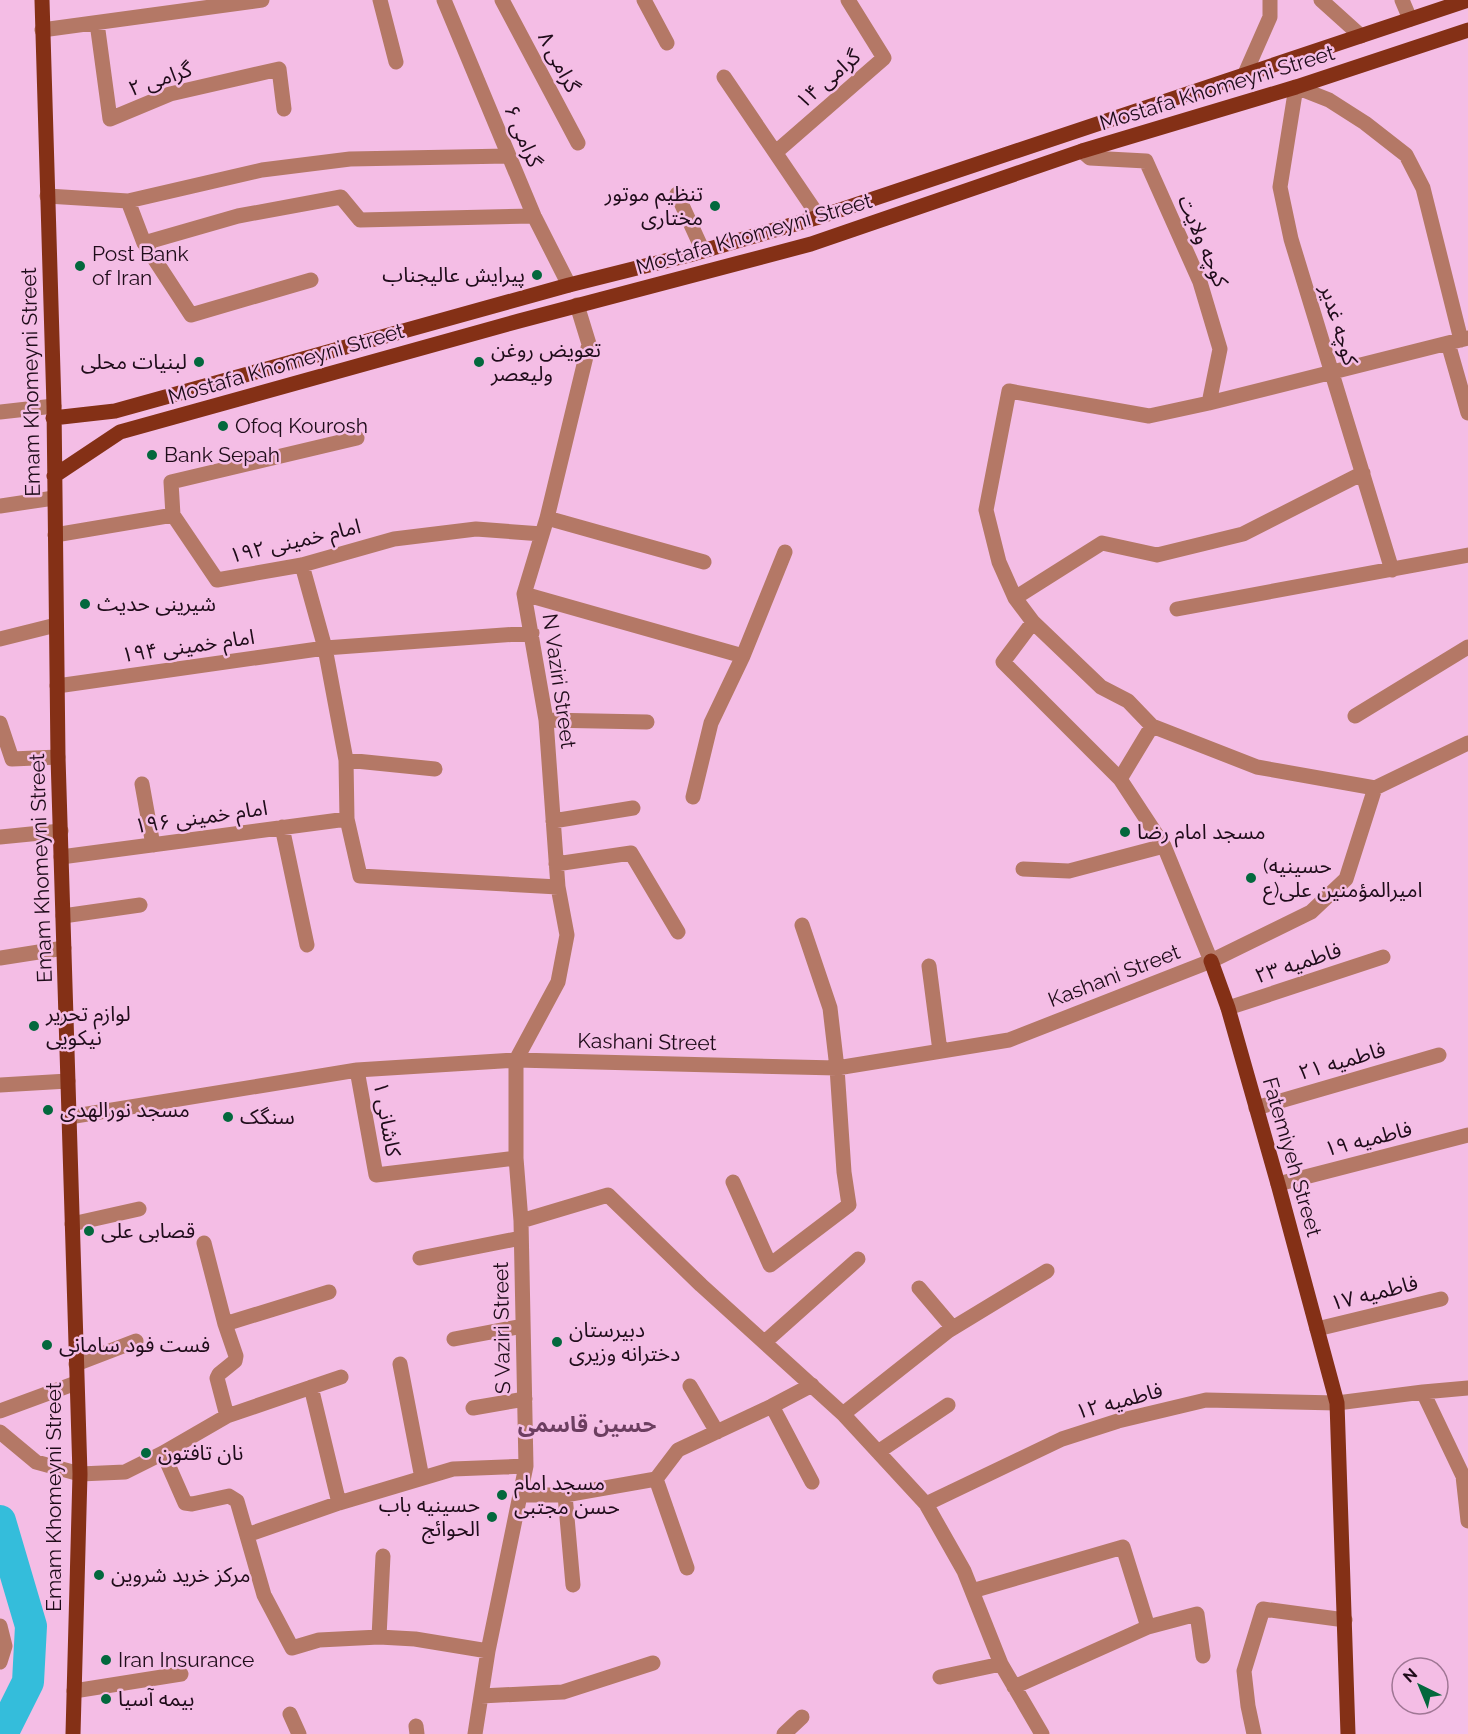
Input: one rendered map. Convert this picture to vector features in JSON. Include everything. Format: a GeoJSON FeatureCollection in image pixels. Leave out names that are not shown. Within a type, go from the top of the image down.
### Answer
{"type":"FeatureCollection","features":[{"type":"Feature","properties":{"kind":"main road","name":"Emam Khomeyni Street"},"geometry":{"type":"LineString","coordinates":[[42,0],[54,412],[58,757],[80,1474],[73,1734]]}},
{"type":"Feature","properties":{"kind":"main road","name":"Mostafa Khomeyni Street"},"geometry":{"type":"LineString","coordinates":[[54,412],[115,411],[569,285],[703,251],[819,217],[1465,1]]}},
{"type":"Feature","properties":{"kind":"main road","name":"Mostafa Khomeyni Street"},"geometry":{"type":"LineString","coordinates":[[54,476],[120,432],[577,305],[811,243],[1082,151],[1296,87],[1468,30]]}},
{"type":"Feature","properties":{"kind":"main road"},"geometry":{"type":"LineString","coordinates":[[569,285],[577,305]]}},
{"type":"Feature","properties":{"kind":"main road"},"geometry":{"type":"LineString","coordinates":[[115,411],[120,432]]}},
{"type":"Feature","properties":{"kind":"main road","name":"Fatemiyeh Street"},"geometry":{"type":"LineString","coordinates":[[1211,961],[1228,1008],[1337,1403],[1348,1734]]}},
{"type":"Feature","properties":{"kind":"street"},"geometry":{"type":"LineString","coordinates":[[42,30],[228,2],[262,0]]}},
{"type":"Feature","properties":{"kind":"street"},"geometry":{"type":"LineString","coordinates":[[380,0],[396,62]]}},
{"type":"Feature","properties":{"kind":"street","name":"گرامی ۶"},"geometry":{"type":"LineString","coordinates":[[444,0],[534,216],[569,285]]}},
{"type":"Feature","properties":{"kind":"street","name":"گرامی ۸"},"geometry":{"type":"LineString","coordinates":[[502,0],[578,143]]}},
{"type":"Feature","properties":{"kind":"street"},"geometry":{"type":"LineString","coordinates":[[644,0],[667,43]]}},
{"type":"Feature","properties":{"kind":"street","name":"گرامی ۱۴"},"geometry":{"type":"LineString","coordinates":[[776,152],[884,58],[849,0]]}},
{"type":"Feature","properties":{"kind":"street"},"geometry":{"type":"LineString","coordinates":[[1244,76],[1270,17],[1269,0]]}},
{"type":"Feature","properties":{"kind":"street"},"geometry":{"type":"LineString","coordinates":[[1321,0],[1361,36]]}},
{"type":"Feature","properties":{"kind":"street"},"geometry":{"type":"LineString","coordinates":[[1402,0],[1410,19]]}},
{"type":"Feature","properties":{"kind":"street","name":"گرامی ۲"},"geometry":{"type":"LineString","coordinates":[[97,23],[110,119],[170,94],[279,69],[284,109]]}},
{"type":"Feature","properties":{"kind":"street"},"geometry":{"type":"LineString","coordinates":[[724,77],[819,217]]}},
{"type":"Feature","properties":{"kind":"street"},"geometry":{"type":"LineString","coordinates":[[1296,87],[1329,100],[1365,123],[1406,155],[1423,188],[1459,340],[1468,413]]}},
{"type":"Feature","properties":{"kind":"street","name":"کوچه غدیر"},"geometry":{"type":"LineString","coordinates":[[1296,87],[1280,187],[1291,239],[1392,570]]}},
{"type":"Feature","properties":{"kind":"street","name":"کوچه ولایت"},"geometry":{"type":"LineString","coordinates":[[1082,151],[1090,158],[1146,161],[1200,282],[1220,349],[1209,403]]}},
{"type":"Feature","properties":{"kind":"street"},"geometry":{"type":"LineString","coordinates":[[47,196],[128,201],[262,170],[350,159],[508,156]]}},
{"type":"Feature","properties":{"kind":"street"},"geometry":{"type":"LineString","coordinates":[[676,194],[703,251]]}},
{"type":"Feature","properties":{"kind":"street"},"geometry":{"type":"LineString","coordinates":[[144,243],[238,216],[341,197],[360,220],[534,216]]}},
{"type":"Feature","properties":{"kind":"street"},"geometry":{"type":"LineString","coordinates":[[128,201],[144,243],[191,315],[311,280]]}},
{"type":"Feature","properties":{"kind":"street","name":"N Vaziri Street"},"geometry":{"type":"LineString","coordinates":[[516,1060],[558,982],[567,935],[558,887],[546,720],[524,594],[547,518],[590,344],[577,305]]}},
{"type":"Feature","properties":{"kind":"street"},"geometry":{"type":"LineString","coordinates":[[1459,340],[1332,373],[1149,416],[1009,391],[986,510],[999,562],[1015,598],[1033,622],[1101,687],[1128,701],[1152,726],[1257,767],[1375,788],[1468,743]]}},
{"type":"Feature","properties":{"kind":"street"},"geometry":{"type":"LineString","coordinates":[[0,412],[54,412]]}},
{"type":"Feature","properties":{"kind":"street"},"geometry":{"type":"LineString","coordinates":[[55,535],[173,515],[171,482],[357,438]]}},
{"type":"Feature","properties":{"kind":"street"},"geometry":{"type":"LineString","coordinates":[[1015,598],[1102,543],[1157,555],[1243,534],[1363,473]]}},
{"type":"Feature","properties":{"kind":"street"},"geometry":{"type":"LineString","coordinates":[[0,506],[54,498]]}},
{"type":"Feature","properties":{"kind":"street","name":"امام خمینی ۱۹۲"},"geometry":{"type":"LineString","coordinates":[[173,515],[217,580],[302,565],[394,539],[476,529],[542,534]]}},
{"type":"Feature","properties":{"kind":"street"},"geometry":{"type":"LineString","coordinates":[[547,518],[704,562]]}},
{"type":"Feature","properties":{"kind":"street"},"geometry":{"type":"LineString","coordinates":[[693,797],[711,723],[743,656],[785,552]]}},
{"type":"Feature","properties":{"kind":"street"},"geometry":{"type":"LineString","coordinates":[[1177,609],[1468,558]]}},
{"type":"Feature","properties":{"kind":"street"},"geometry":{"type":"LineString","coordinates":[[302,565],[325,648],[346,760],[347,819],[360,876],[558,887]]}},
{"type":"Feature","properties":{"kind":"street"},"geometry":{"type":"LineString","coordinates":[[524,594],[743,656]]}},
{"type":"Feature","properties":{"kind":"street","name":"Fatemiyeh Street"},"geometry":{"type":"LineString","coordinates":[[1033,622],[1003,662],[1120,779],[1164,846],[1211,961]]}},
{"type":"Feature","properties":{"kind":"street"},"geometry":{"type":"LineString","coordinates":[[0,639],[56,625]]}},
{"type":"Feature","properties":{"kind":"street","name":"امام خمینی ۱۹۴"},"geometry":{"type":"LineString","coordinates":[[57,686],[325,648],[532,633]]}},
{"type":"Feature","properties":{"kind":"street"},"geometry":{"type":"LineString","coordinates":[[1354,716],[1468,647]]}},
{"type":"Feature","properties":{"kind":"street"},"geometry":{"type":"LineString","coordinates":[[546,720],[647,722]]}},
{"type":"Feature","properties":{"kind":"street"},"geometry":{"type":"LineString","coordinates":[[0,723],[12,759],[58,757]]}},
{"type":"Feature","properties":{"kind":"street"},"geometry":{"type":"LineString","coordinates":[[1120,779],[1152,726]]}},
{"type":"Feature","properties":{"kind":"street"},"geometry":{"type":"LineString","coordinates":[[346,760],[435,769]]}},
{"type":"Feature","properties":{"kind":"street"},"geometry":{"type":"LineString","coordinates":[[142,784],[153,845]]}},
{"type":"Feature","properties":{"kind":"street","name":"Kashani Street"},"geometry":{"type":"LineString","coordinates":[[69,1117],[357,1070],[516,1060],[837,1068],[1009,1040],[1211,961],[1311,912],[1346,879],[1375,788]]}},
{"type":"Feature","properties":{"kind":"street"},"geometry":{"type":"LineString","coordinates":[[553,821],[633,808]]}},
{"type":"Feature","properties":{"kind":"street","name":"امام خمینی ۱۹۶"},"geometry":{"type":"LineString","coordinates":[[61,857],[347,819]]}},
{"type":"Feature","properties":{"kind":"street"},"geometry":{"type":"LineString","coordinates":[[282,827],[307,945]]}},
{"type":"Feature","properties":{"kind":"street"},"geometry":{"type":"LineString","coordinates":[[0,837],[61,831]]}},
{"type":"Feature","properties":{"kind":"street"},"geometry":{"type":"LineString","coordinates":[[1023,869],[1069,871],[1164,846]]}},
{"type":"Feature","properties":{"kind":"street"},"geometry":{"type":"LineString","coordinates":[[556,864],[631,853],[678,932]]}},
{"type":"Feature","properties":{"kind":"street"},"geometry":{"type":"LineString","coordinates":[[63,916],[140,905]]}},
{"type":"Feature","properties":{"kind":"street"},"geometry":{"type":"LineString","coordinates":[[733,1182],[770,1265],[849,1205],[844,1172],[837,1068],[830,1008],[802,925]]}},
{"type":"Feature","properties":{"kind":"street"},"geometry":{"type":"LineString","coordinates":[[0,958],[64,948]]}},
{"type":"Feature","properties":{"kind":"street","name":"فاطمیه ۲۳"},"geometry":{"type":"LineString","coordinates":[[1228,1008],[1383,957]]}},
{"type":"Feature","properties":{"kind":"street"},"geometry":{"type":"LineString","coordinates":[[929,966],[940,1051]]}},
{"type":"Feature","properties":{"kind":"street","name":"فاطمیه ۲۱"},"geometry":{"type":"LineString","coordinates":[[1256,1108],[1439,1055]]}},
{"type":"Feature","properties":{"kind":"street","name":"S Vaziri Street"},"geometry":{"type":"LineString","coordinates":[[475,1734],[488,1651],[526,1466],[521,1221],[516,1158],[516,1060]]}},
{"type":"Feature","properties":{"kind":"street","name":"کاشانی ۱"},"geometry":{"type":"LineString","coordinates":[[357,1070],[376,1175],[516,1158]]}},
{"type":"Feature","properties":{"kind":"street"},"geometry":{"type":"LineString","coordinates":[[0,1085],[68,1081]]}},
{"type":"Feature","properties":{"kind":"street","name":"فاطمیه ۱۹"},"geometry":{"type":"LineString","coordinates":[[1278,1184],[1468,1135]]}},
{"type":"Feature","properties":{"kind":"street"},"geometry":{"type":"LineString","coordinates":[[521,1221],[608,1195],[701,1285],[843,1414],[926,1504],[964,1570],[1001,1664],[1042,1734]]}},
{"type":"Feature","properties":{"kind":"street"},"geometry":{"type":"LineString","coordinates":[[72,1224],[139,1209]]}},
{"type":"Feature","properties":{"kind":"street"},"geometry":{"type":"LineString","coordinates":[[420,1258],[521,1238]]}},
{"type":"Feature","properties":{"kind":"street"},"geometry":{"type":"LineString","coordinates":[[204,1243],[225,1324],[236,1356],[235,1361],[217,1378],[227,1416]]}},
{"type":"Feature","properties":{"kind":"street"},"geometry":{"type":"LineString","coordinates":[[765,1342],[858,1259]]}},
{"type":"Feature","properties":{"kind":"street"},"geometry":{"type":"LineString","coordinates":[[843,1414],[953,1328],[1047,1271]]}},
{"type":"Feature","properties":{"kind":"street"},"geometry":{"type":"LineString","coordinates":[[919,1288],[953,1328]]}},
{"type":"Feature","properties":{"kind":"street"},"geometry":{"type":"LineString","coordinates":[[225,1324],[329,1292]]}},
{"type":"Feature","properties":{"kind":"street","name":"فاطمیه ۱۷"},"geometry":{"type":"LineString","coordinates":[[1317,1329],[1441,1299]]}},
{"type":"Feature","properties":{"kind":"street"},"geometry":{"type":"LineString","coordinates":[[454,1339],[523,1326]]}},
{"type":"Feature","properties":{"kind":"street"},"geometry":{"type":"LineString","coordinates":[[76,1364],[136,1341]]}},
{"type":"Feature","properties":{"kind":"street"},"geometry":{"type":"LineString","coordinates":[[400,1365],[422,1478]]}},
{"type":"Feature","properties":{"kind":"street"},"geometry":{"type":"LineString","coordinates":[[0,1432],[36,1461],[80,1474],[125,1472],[227,1416],[341,1377]]}},
{"type":"Feature","properties":{"kind":"street"},"geometry":{"type":"LineString","coordinates":[[0,1411],[76,1383]]}},
{"type":"Feature","properties":{"kind":"street"},"geometry":{"type":"LineString","coordinates":[[521,1495],[565,1495],[656,1479],[678,1450],[812,1385]]}},
{"type":"Feature","properties":{"kind":"street"},"geometry":{"type":"LineString","coordinates":[[690,1386],[717,1432]]}},
{"type":"Feature","properties":{"kind":"street"},"geometry":{"type":"LineString","coordinates":[[311,1387],[339,1503]]}},
{"type":"Feature","properties":{"kind":"street","name":"فاطمیه ۱۲"},"geometry":{"type":"LineString","coordinates":[[926,1504],[1062,1438],[1118,1420],[1206,1400],[1337,1403],[1468,1388]]}},
{"type":"Feature","properties":{"kind":"street"},"geometry":{"type":"LineString","coordinates":[[1423,1392],[1463,1476],[1468,1521]]}},
{"type":"Feature","properties":{"kind":"street"},"geometry":{"type":"LineString","coordinates":[[473,1408],[525,1399]]}},
{"type":"Feature","properties":{"kind":"street"},"geometry":{"type":"LineString","coordinates":[[878,1452],[948,1405]]}},
{"type":"Feature","properties":{"kind":"street"},"geometry":{"type":"LineString","coordinates":[[772,1406],[812,1482]]}},
{"type":"Feature","properties":{"kind":"street"},"geometry":{"type":"LineString","coordinates":[[163,1453],[185,1503],[192,1504],[229,1496],[237,1501],[264,1595],[292,1648],[319,1640],[379,1637],[415,1639],[488,1651]]}},
{"type":"Feature","properties":{"kind":"street"},"geometry":{"type":"LineString","coordinates":[[247,1535],[339,1503],[453,1469],[526,1466]]}},
{"type":"Feature","properties":{"kind":"street"},"geometry":{"type":"LineString","coordinates":[[656,1479],[687,1568]]}},
{"type":"Feature","properties":{"kind":"street"},"geometry":{"type":"LineString","coordinates":[[565,1495],[573,1585]]}},
{"type":"Feature","properties":{"kind":"street"},"geometry":{"type":"LineString","coordinates":[[972,1591],[1123,1547],[1148,1627]]}},
{"type":"Feature","properties":{"kind":"street"},"geometry":{"type":"LineString","coordinates":[[379,1637],[383,1556]]}},
{"type":"Feature","properties":{"kind":"street"},"geometry":{"type":"LineString","coordinates":[[1254,1734],[1244,1671],[1263,1609],[1345,1620]]}},
{"type":"Feature","properties":{"kind":"street"},"geometry":{"type":"LineString","coordinates":[[1014,1687],[1148,1627],[1197,1614],[1203,1656]]}},
{"type":"Feature","properties":{"kind":"street"},"geometry":{"type":"LineString","coordinates":[[0,1626],[5,1646],[0,1662]]}},
{"type":"Feature","properties":{"kind":"street"},"geometry":{"type":"LineString","coordinates":[[481,1696],[563,1692],[652,1663]]}},
{"type":"Feature","properties":{"kind":"street"},"geometry":{"type":"LineString","coordinates":[[940,1677],[1001,1664]]}},
{"type":"Feature","properties":{"kind":"street"},"geometry":{"type":"LineString","coordinates":[[74,1691],[181,1674]]}},
{"type":"Feature","properties":{"kind":"street"},"geometry":{"type":"LineString","coordinates":[[290,1714],[298,1734]]}},
{"type":"Feature","properties":{"kind":"street"},"geometry":{"type":"LineString","coordinates":[[784,1734],[802,1717]]}},
{"type":"Feature","properties":{"kind":"waterway"},"geometry":{"type":"LineString","coordinates":[[0,1521],[31,1626],[28,1682],[2,1734]]}},
{"type":"Feature","properties":{"kind":"place","name":"تنظیم موتور مختاری"},"geometry":{"type":"Point","coordinates":[715,206]}},
{"type":"Feature","properties":{"kind":"place","name":"Post Bank of Iran"},"geometry":{"type":"Point","coordinates":[80,266]}},
{"type":"Feature","properties":{"kind":"place","name":"پیرایش عالیجناب"},"geometry":{"type":"Point","coordinates":[537,275]}},
{"type":"Feature","properties":{"kind":"place","name":"لبنیات محلی"},"geometry":{"type":"Point","coordinates":[199,362]}},
{"type":"Feature","properties":{"kind":"place","name":"تعویض روغن ولیعصر"},"geometry":{"type":"Point","coordinates":[479,362]}},
{"type":"Feature","properties":{"kind":"place","name":"Ofoq Kourosh"},"geometry":{"type":"Point","coordinates":[223,426]}},
{"type":"Feature","properties":{"kind":"place","name":"Bank Sepah"},"geometry":{"type":"Point","coordinates":[152,455]}},
{"type":"Feature","properties":{"kind":"place","name":"شیرینی حدیث"},"geometry":{"type":"Point","coordinates":[85,604]}},
{"type":"Feature","properties":{"kind":"place","name":"مسجد امام رضا"},"geometry":{"type":"Point","coordinates":[1125,832]}},
{"type":"Feature","properties":{"kind":"place","name":"(حسینیه امیرالمؤمنین علی(ع"},"geometry":{"type":"Point","coordinates":[1251,878]}},
{"type":"Feature","properties":{"kind":"place","name":"لوازم تحریر نیکویی"},"geometry":{"type":"Point","coordinates":[34,1026]}},
{"type":"Feature","properties":{"kind":"place","name":"مسجد نورالهدی"},"geometry":{"type":"Point","coordinates":[48,1110]}},
{"type":"Feature","properties":{"kind":"place","name":"سنگک"},"geometry":{"type":"Point","coordinates":[228,1117]}},
{"type":"Feature","properties":{"kind":"place","name":"قصابی علی"},"geometry":{"type":"Point","coordinates":[89,1231]}},
{"type":"Feature","properties":{"kind":"place","name":"دبیرستان دخترانه وزیری"},"geometry":{"type":"Point","coordinates":[557,1342]}},
{"type":"Feature","properties":{"kind":"place","name":"فست فود سامانی"},"geometry":{"type":"Point","coordinates":[47,1345]}},
{"type":"Feature","properties":{"kind":"place","name":"نان تافتون"},"geometry":{"type":"Point","coordinates":[146,1453]}},
{"type":"Feature","properties":{"kind":"place","name":"مسجد امام حسن مجتبی"},"geometry":{"type":"Point","coordinates":[502,1495]}},
{"type":"Feature","properties":{"kind":"place","name":"حسینیه باب الحوائج"},"geometry":{"type":"Point","coordinates":[492,1517]}},
{"type":"Feature","properties":{"kind":"place","name":"مرکز خرید شروین"},"geometry":{"type":"Point","coordinates":[99,1575]}},
{"type":"Feature","properties":{"kind":"place","name":"Iran Insurance"},"geometry":{"type":"Point","coordinates":[106,1660]}},
{"type":"Feature","properties":{"kind":"place","name":"بیمه آسیا"},"geometry":{"type":"Point","coordinates":[106,1699]}},
{"type":"Feature","properties":{"kind":"district","name":"حسین قاسمی"},"geometry":{"type":"Point","coordinates":[587,1424]}}]}
